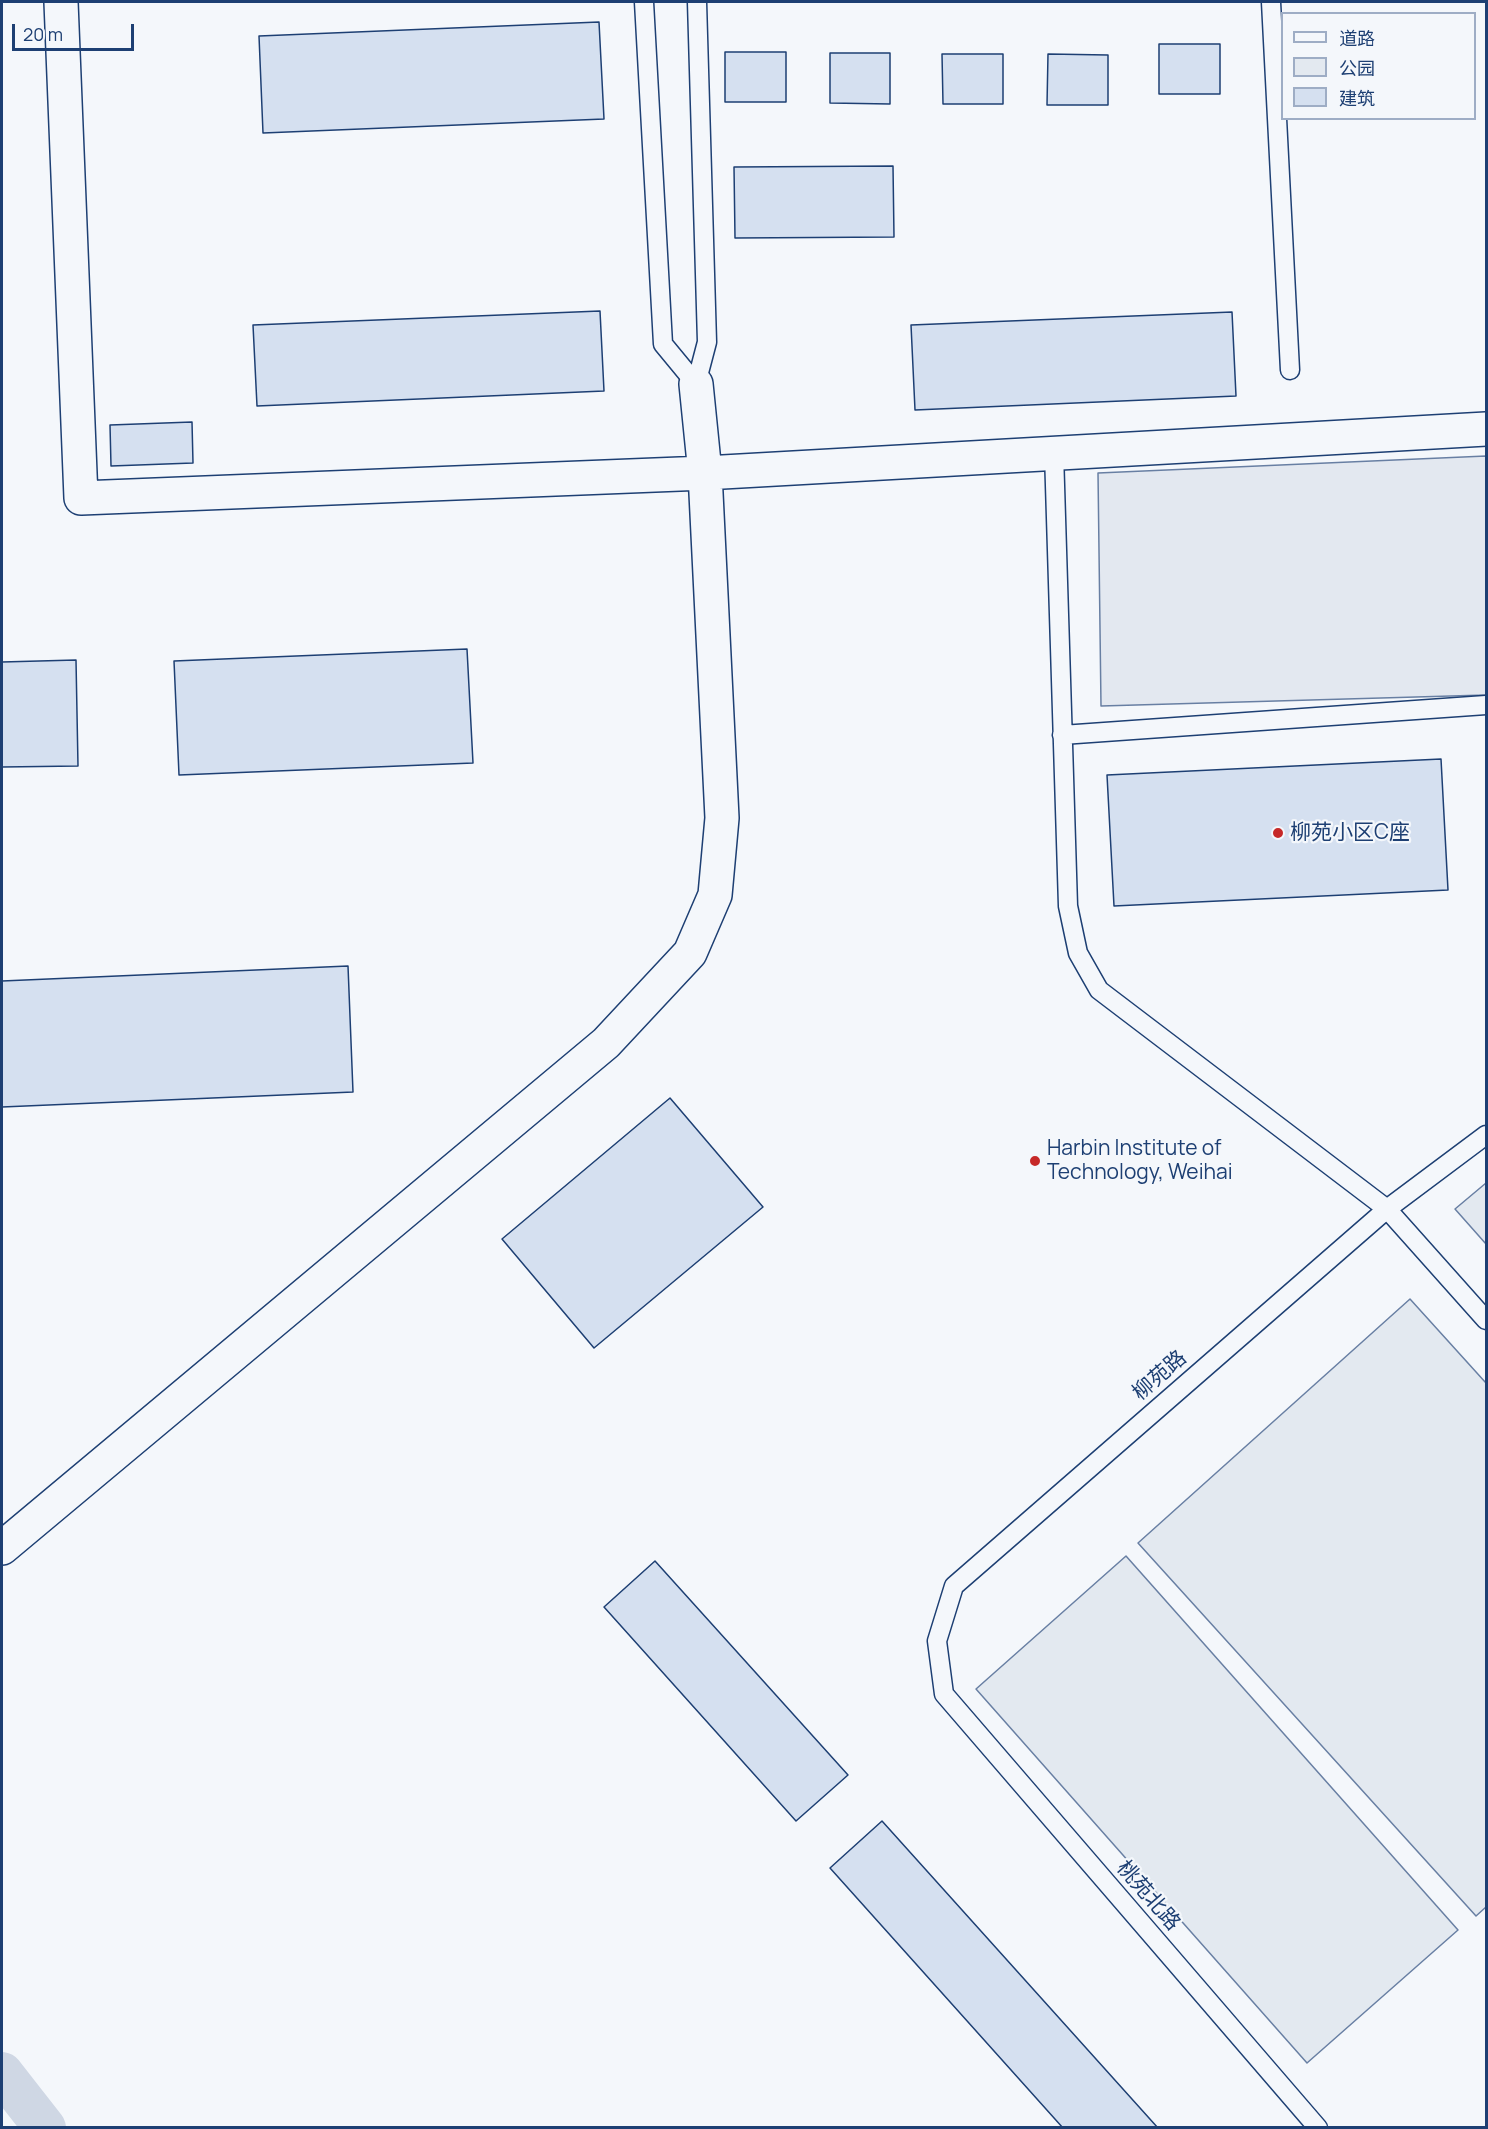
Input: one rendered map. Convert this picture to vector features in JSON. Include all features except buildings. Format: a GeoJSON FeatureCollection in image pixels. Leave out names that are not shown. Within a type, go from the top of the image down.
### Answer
{"type":"FeatureCollection","features":[{"type":"Feature","properties":{"kind":"street"},"geometry":{"type":"LineString","coordinates":[[61,2],[81,498],[705,473],[1486,429]]}},
{"type":"Feature","properties":{"kind":"street"},"geometry":{"type":"LineString","coordinates":[[2,1548],[606,1043],[690,953],[715,895],[722,818],[705,473],[696,384]]}},
{"type":"Feature","properties":{"kind":"lane"},"geometry":{"type":"LineString","coordinates":[[644,2],[663,344],[696,384]]}},
{"type":"Feature","properties":{"kind":"lane"},"geometry":{"type":"LineString","coordinates":[[696,384],[707,342],[697,2]]}},
{"type":"Feature","properties":{"kind":"lane"},"geometry":{"type":"LineString","coordinates":[[1271,2],[1290,370]]}},
{"type":"Feature","properties":{"kind":"lane"},"geometry":{"type":"LineString","coordinates":[[1054,453],[1068,906],[1078,953],[1099,990],[1387,1209],[1486,1320]]}},
{"type":"Feature","properties":{"kind":"lane"},"geometry":{"type":"LineString","coordinates":[[1062,735],[1486,705]]}},
{"type":"Feature","properties":{"kind":"lane","name":"柳苑路"},"geometry":{"type":"LineString","coordinates":[[944,1694],[937,1641],[954,1586],[1387,1209],[1486,1135]]}},
{"type":"Feature","properties":{"kind":"lane","name":"桃苑北路"},"geometry":{"type":"LineString","coordinates":[[944,1694],[1318,2127]]}},
{"type":"Feature","properties":{"kind":"green space"},"geometry":{"type":"Polygon","coordinates":[[[1486,1183],[1486,1244],[1455,1209],[1486,1183]]]}},
{"type":"Feature","properties":{"kind":"green space"},"geometry":{"type":"Polygon","coordinates":[[[1410,1299],[1486,1383],[1486,1907],[1476,1916],[1138,1543],[1410,1299]]]}},
{"type":"Feature","properties":{"kind":"green space"},"geometry":{"type":"Polygon","coordinates":[[[1126,1556],[1458,1930],[1307,2063],[976,1689],[1126,1556]]]}},
{"type":"Feature","properties":{"kind":"shaded area"},"geometry":{"type":"Polygon","coordinates":[[[1486,456],[1486,695],[1101,706],[1098,473],[1486,456]]]}},
{"type":"Feature","properties":{"kind":"waterway"},"geometry":{"type":"LineString","coordinates":[[2,2073],[45,2128]]}},
{"type":"Feature","properties":{"kind":"place","name":"柳苑小区C座"},"geometry":{"type":"Point","coordinates":[1278,833]}},
{"type":"Feature","properties":{"kind":"place","name":"Harbin Institute of Technology, Weihai"},"geometry":{"type":"Point","coordinates":[1035,1161]}}]}
